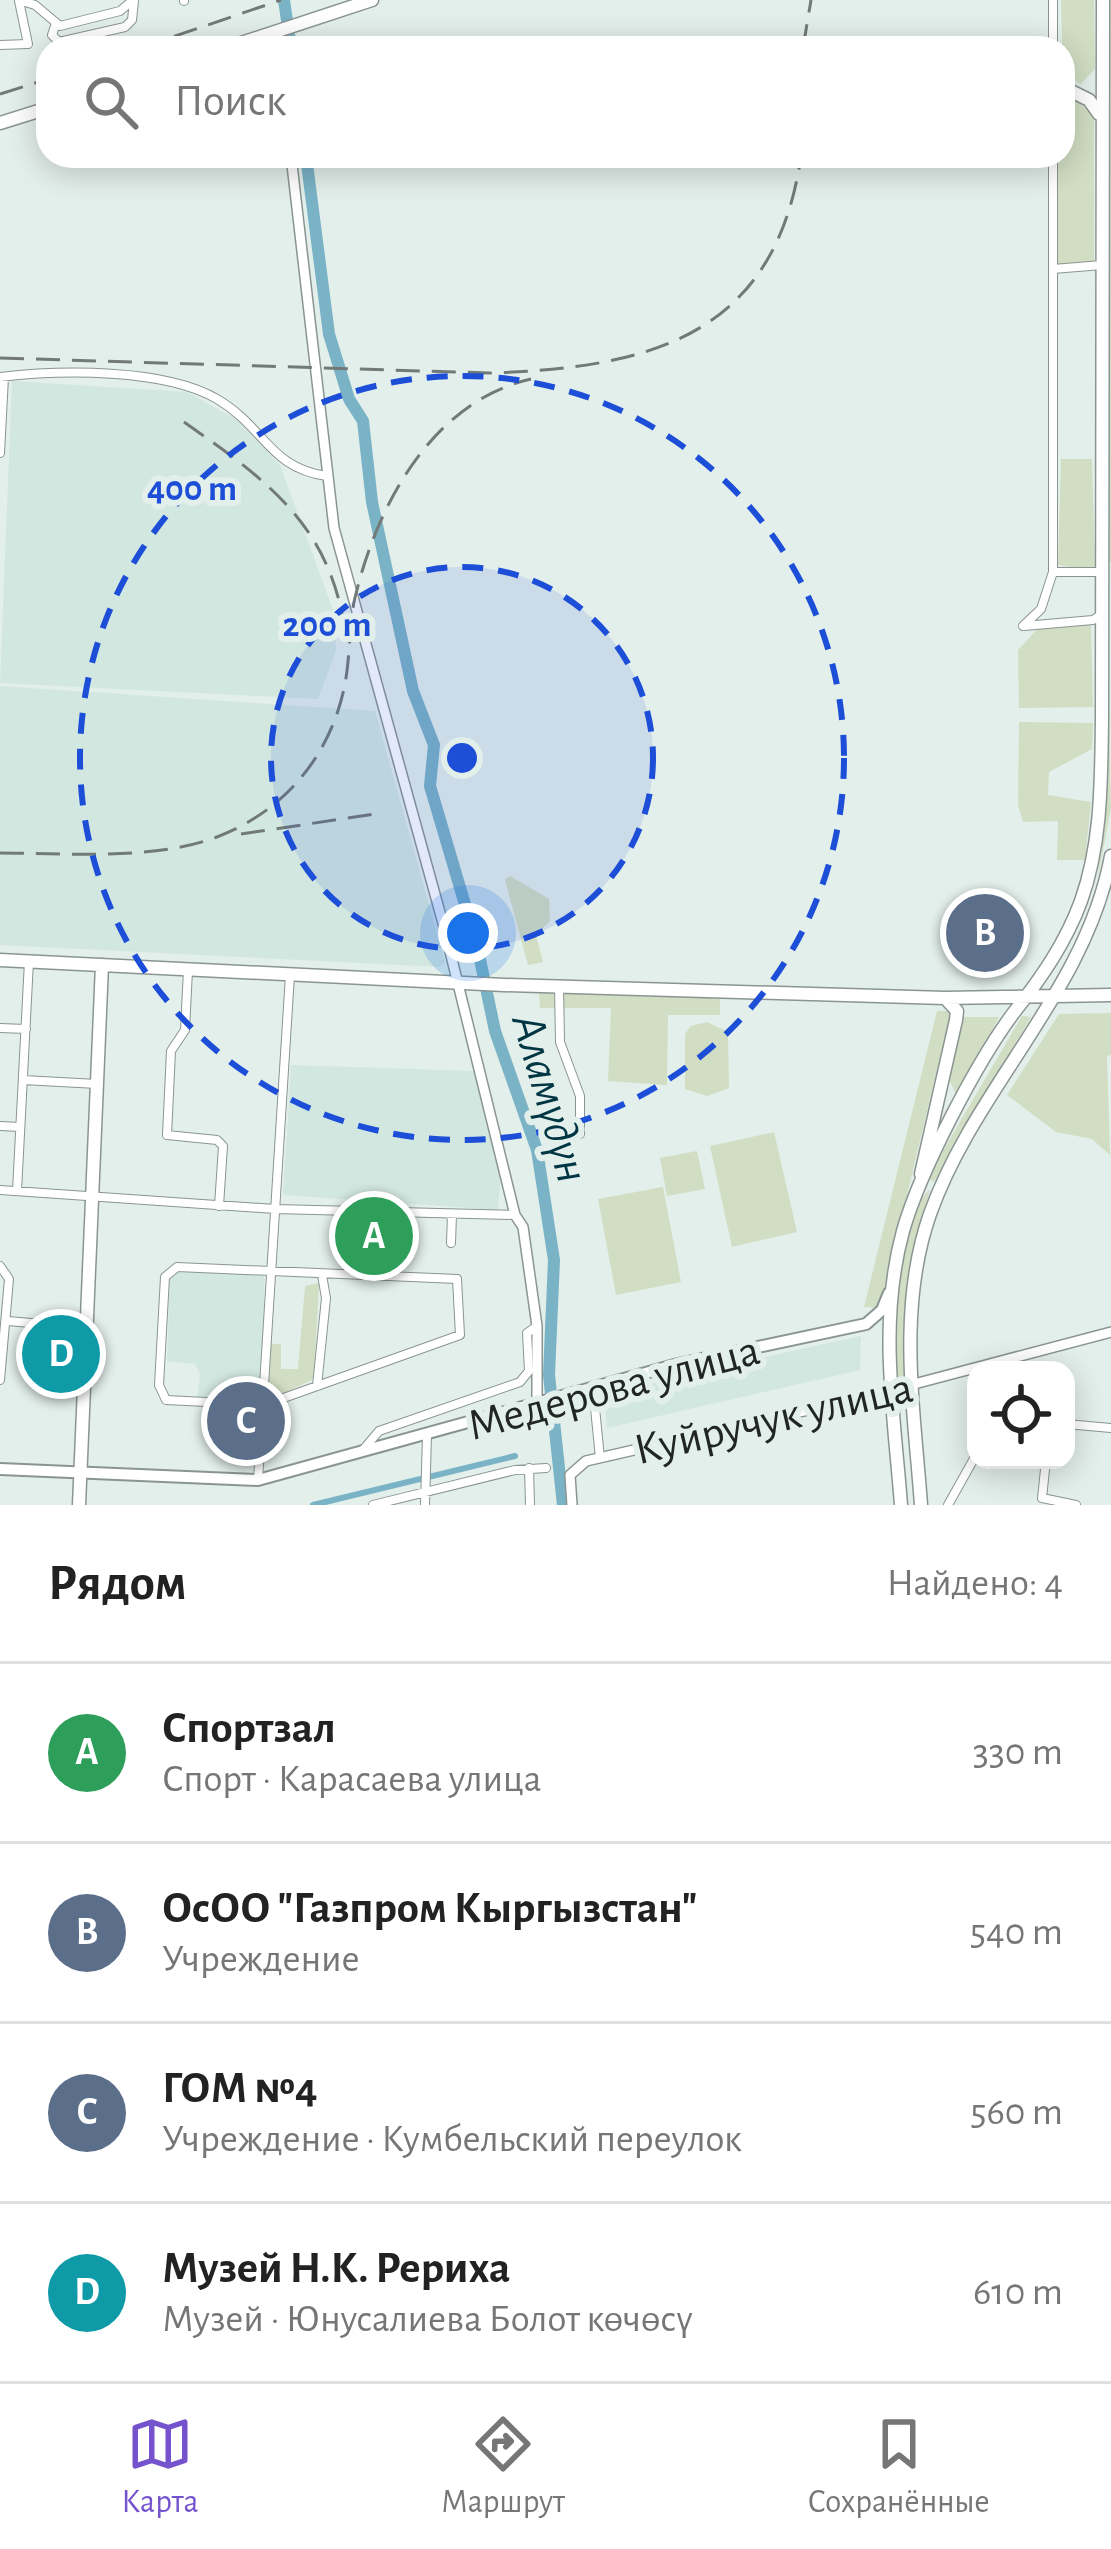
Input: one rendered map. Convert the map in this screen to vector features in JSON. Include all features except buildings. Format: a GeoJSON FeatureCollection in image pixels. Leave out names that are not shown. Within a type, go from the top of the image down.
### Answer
{"type":"FeatureCollection","features":[{"type":"Feature","properties":{"kind":"main road"},"geometry":{"type":"LineString","coordinates":[[272,36],[372,0]]}},
{"type":"Feature","properties":{"kind":"main road"},"geometry":{"type":"LineString","coordinates":[[920,1182],[1062,943],[1087,883],[1100,812],[1102,614],[1107,572],[1102,286],[1096,267],[1103,0]]}},
{"type":"Feature","properties":{"kind":"main road"},"geometry":{"type":"LineString","coordinates":[[1075,87],[1088,86],[1102,70]]}},
{"type":"Feature","properties":{"kind":"main road"},"geometry":{"type":"LineString","coordinates":[[1075,92],[1089,100],[1102,119]]}},
{"type":"Feature","properties":{"kind":"main road"},"geometry":{"type":"LineString","coordinates":[[0,124],[36,112]]}},
{"type":"Feature","properties":{"kind":"main road"},"geometry":{"type":"LineString","coordinates":[[921,1505],[910,1358],[917,1261],[940,1188],[1053,998],[1107,892],[1111,856]]}},
{"type":"Feature","properties":{"kind":"main road"},"geometry":{"type":"LineString","coordinates":[[1087,883],[1107,892]]}},
{"type":"Feature","properties":{"kind":"main road"},"geometry":{"type":"LineString","coordinates":[[0,960],[559,987],[945,998],[1111,995]]}},
{"type":"Feature","properties":{"kind":"main road"},"geometry":{"type":"LineString","coordinates":[[79,1505],[102,965]]}},
{"type":"Feature","properties":{"kind":"main road"},"geometry":{"type":"LineString","coordinates":[[888,1341],[883,1330],[866,1324],[882,1310],[920,1182],[956,1020],[957,1011],[945,998]]}},
{"type":"Feature","properties":{"kind":"main road"},"geometry":{"type":"LineString","coordinates":[[920,1182],[940,1188]]}},
{"type":"Feature","properties":{"kind":"main road"},"geometry":{"type":"LineString","coordinates":[[892,1282],[888,1341],[901,1505]]}},
{"type":"Feature","properties":{"kind":"main road","name":"Медерова улица"},"geometry":{"type":"LineString","coordinates":[[0,1469],[258,1480],[593,1388],[866,1324]]}},
{"type":"Feature","properties":{"kind":"street"},"geometry":{"type":"LineString","coordinates":[[0,45],[28,44],[19,0],[35,5],[55,26]]}},
{"type":"Feature","properties":{"kind":"street"},"geometry":{"type":"LineString","coordinates":[[55,26],[120,11],[134,0]]}},
{"type":"Feature","properties":{"kind":"street"},"geometry":{"type":"LineString","coordinates":[[85,36],[125,27],[132,20],[134,0]]}},
{"type":"Feature","properties":{"kind":"street"},"geometry":{"type":"LineString","coordinates":[[1053,0],[1053,36]]}},
{"type":"Feature","properties":{"kind":"street"},"geometry":{"type":"LineString","coordinates":[[53,36],[55,26]]}},
{"type":"Feature","properties":{"kind":"street"},"geometry":{"type":"LineString","coordinates":[[292,168],[334,528],[462,983],[515,1215],[524,1227],[537,1326],[540,1405]]}},
{"type":"Feature","properties":{"kind":"street"},"geometry":{"type":"LineString","coordinates":[[1053,168],[1053,572],[1041,609],[1023,626],[1093,620],[1102,614]]}},
{"type":"Feature","properties":{"kind":"street"},"geometry":{"type":"LineString","coordinates":[[1053,268],[1096,267]]}},
{"type":"Feature","properties":{"kind":"street"},"geometry":{"type":"LineString","coordinates":[[0,453],[2,377],[183,382],[220,400],[254,427],[289,468],[327,476]]}},
{"type":"Feature","properties":{"kind":"street"},"geometry":{"type":"LineString","coordinates":[[1053,572],[1107,572]]}},
{"type":"Feature","properties":{"kind":"street"},"geometry":{"type":"LineString","coordinates":[[16,1191],[29,962]]}},
{"type":"Feature","properties":{"kind":"street"},"geometry":{"type":"LineString","coordinates":[[188,970],[185,1030],[171,1051],[167,1136],[217,1139],[223,1146],[219,1206]]}},
{"type":"Feature","properties":{"kind":"street"},"geometry":{"type":"LineString","coordinates":[[258,1480],[290,975]]}},
{"type":"Feature","properties":{"kind":"street"},"geometry":{"type":"LineString","coordinates":[[559,987],[560,1042],[580,1096],[580,1134]]}},
{"type":"Feature","properties":{"kind":"street"},"geometry":{"type":"LineString","coordinates":[[0,1028],[26,1029]]}},
{"type":"Feature","properties":{"kind":"street"},"geometry":{"type":"LineString","coordinates":[[23,1080],[98,1084]]}},
{"type":"Feature","properties":{"kind":"street"},"geometry":{"type":"LineString","coordinates":[[0,1126],[20,1127]]}},
{"type":"Feature","properties":{"kind":"street"},"geometry":{"type":"LineString","coordinates":[[0,1190],[275,1209],[515,1215]]}},
{"type":"Feature","properties":{"kind":"street"},"geometry":{"type":"LineString","coordinates":[[451,1243],[452,1214]]}},
{"type":"Feature","properties":{"kind":"street"},"geometry":{"type":"LineString","coordinates":[[0,1266],[9,1279],[0,1380]]}},
{"type":"Feature","properties":{"kind":"street"},"geometry":{"type":"LineString","coordinates":[[170,1269],[271,1273],[457,1280],[460,1335],[264,1405],[166,1400],[159,1385],[170,1269]]}},
{"type":"Feature","properties":{"kind":"street"},"geometry":{"type":"LineString","coordinates":[[317,1386],[325,1311],[322,1275]]}},
{"type":"Feature","properties":{"kind":"street"},"geometry":{"type":"LineString","coordinates":[[8,1321],[88,1328]]}},
{"type":"Feature","properties":{"kind":"street","name":"Медерова улица"},"geometry":{"type":"LineString","coordinates":[[361,1453],[379,1431],[520,1382],[529,1371],[527,1333],[537,1326]]}},
{"type":"Feature","properties":{"kind":"street","name":"Куйручук улица"},"geometry":{"type":"LineString","coordinates":[[1022,1361],[1111,1332]]}},
{"type":"Feature","properties":{"kind":"street","name":"Куйручук улица"},"geometry":{"type":"LineString","coordinates":[[572,1505],[569,1482],[576,1467],[599,1453],[967,1374]]}},
{"type":"Feature","properties":{"kind":"street"},"geometry":{"type":"LineString","coordinates":[[593,1388],[599,1453]]}},
{"type":"Feature","properties":{"kind":"street"},"geometry":{"type":"LineString","coordinates":[[1075,1425],[1111,1428]]}},
{"type":"Feature","properties":{"kind":"street"},"geometry":{"type":"LineString","coordinates":[[424,1505],[427,1435]]}},
{"type":"Feature","properties":{"kind":"street"},"geometry":{"type":"LineString","coordinates":[[529,1468],[530,1505]]}},
{"type":"Feature","properties":{"kind":"street"},"geometry":{"type":"LineString","coordinates":[[374,1505],[529,1468],[547,1468]]}},
{"type":"Feature","properties":{"kind":"street"},"geometry":{"type":"LineString","coordinates":[[948,1505],[968,1469]]}},
{"type":"Feature","properties":{"kind":"street"},"geometry":{"type":"LineString","coordinates":[[1045,1469],[1042,1498],[1076,1505]]}},
{"type":"Feature","properties":{"kind":"shaded area"},"geometry":{"type":"Polygon","coordinates":[[[12,381],[187,392],[237,420],[280,465],[332,607],[336,650],[318,699],[0,683],[12,381]]]}},
{"type":"Feature","properties":{"kind":"shaded area"},"geometry":{"type":"Polygon","coordinates":[[[0,686],[375,711],[445,962],[439,967],[0,945],[0,686]]]}},
{"type":"Feature","properties":{"kind":"shaded area"},"geometry":{"type":"Polygon","coordinates":[[[291,1065],[475,1071],[501,1172],[498,1210],[283,1195],[291,1065]]]}},
{"type":"Feature","properties":{"kind":"shaded area"},"geometry":{"type":"Polygon","coordinates":[[[170,1272],[264,1274],[264,1393],[257,1401],[197,1400],[200,1374],[195,1364],[167,1361],[170,1272]]]}},
{"type":"Feature","properties":{"kind":"shaded area"},"geometry":{"type":"Polygon","coordinates":[[[861,1336],[860,1370],[607,1428],[604,1398],[681,1375],[861,1336]]]}},
{"type":"Feature","properties":{"kind":"green space"},"geometry":{"type":"Polygon","coordinates":[[[1061,0],[1094,0],[1095,69],[1081,84],[1075,81],[1075,36],[1062,36],[1061,0]]]}},
{"type":"Feature","properties":{"kind":"green space"},"geometry":{"type":"Polygon","coordinates":[[[1106,0],[1111,0],[1111,562],[1107,562],[1106,0]]]}},
{"type":"Feature","properties":{"kind":"green space"},"geometry":{"type":"Polygon","coordinates":[[[1075,101],[1094,113],[1094,265],[1056,265],[1053,168],[1075,168],[1075,101]]]}},
{"type":"Feature","properties":{"kind":"green space"},"geometry":{"type":"Polygon","coordinates":[[[1061,459],[1092,459],[1095,571],[1058,565],[1061,459]]]}},
{"type":"Feature","properties":{"kind":"green space"},"geometry":{"type":"Polygon","coordinates":[[[1107,584],[1111,808],[1097,882],[1106,812],[1107,584]]]}},
{"type":"Feature","properties":{"kind":"green space"},"geometry":{"type":"Polygon","coordinates":[[[1091,623],[1093,707],[1019,708],[1018,650],[1040,626],[1091,623]]]}},
{"type":"Feature","properties":{"kind":"green space"},"geometry":{"type":"Polygon","coordinates":[[[1019,722],[1093,723],[1092,749],[1049,772],[1048,795],[1091,802],[1085,860],[1057,860],[1058,821],[1023,822],[1018,805],[1019,722]]]}},
{"type":"Feature","properties":{"kind":"green space"},"geometry":{"type":"Polygon","coordinates":[[[510,876],[549,899],[550,921],[536,935],[543,962],[528,965],[505,880],[510,876]]]}},
{"type":"Feature","properties":{"kind":"green space"},"geometry":{"type":"Polygon","coordinates":[[[539,992],[720,996],[720,1015],[668,1015],[667,1085],[608,1081],[611,1008],[540,1008],[539,992]]]}},
{"type":"Feature","properties":{"kind":"green space"},"geometry":{"type":"Polygon","coordinates":[[[937,1011],[951,1011],[880,1308],[864,1307],[937,1011]]]}},
{"type":"Feature","properties":{"kind":"green space"},"geometry":{"type":"Polygon","coordinates":[[[1111,1013],[1111,1055],[1107,1056],[1110,1155],[1092,1139],[1056,1132],[1007,1095],[1059,1014],[1111,1013]]]}},
{"type":"Feature","properties":{"kind":"green space"},"geometry":{"type":"Polygon","coordinates":[[[1022,1016],[1031,1017],[934,1182],[927,1178],[1022,1016]]]}},
{"type":"Feature","properties":{"kind":"green space"},"geometry":{"type":"Polygon","coordinates":[[[963,1017],[999,1017],[957,1097],[949,1079],[963,1017]]]}},
{"type":"Feature","properties":{"kind":"green space"},"geometry":{"type":"Polygon","coordinates":[[[707,1022],[728,1032],[729,1088],[707,1096],[685,1089],[685,1034],[691,1026],[707,1022]]]}},
{"type":"Feature","properties":{"kind":"green space"},"geometry":{"type":"Polygon","coordinates":[[[774,1132],[797,1232],[732,1247],[710,1146],[774,1132]]]}},
{"type":"Feature","properties":{"kind":"green space"},"geometry":{"type":"Polygon","coordinates":[[[697,1151],[705,1189],[667,1196],[660,1158],[697,1151]]]}},
{"type":"Feature","properties":{"kind":"green space"},"geometry":{"type":"Polygon","coordinates":[[[663,1187],[681,1282],[616,1295],[598,1199],[663,1187]]]}},
{"type":"Feature","properties":{"kind":"green space"},"geometry":{"type":"Polygon","coordinates":[[[930,1189],[906,1286],[906,1377],[896,1382],[895,1309],[903,1251],[919,1203],[930,1189]]]}},
{"type":"Feature","properties":{"kind":"green space"},"geometry":{"type":"Polygon","coordinates":[[[319,1283],[314,1379],[267,1401],[269,1344],[281,1344],[281,1369],[298,1369],[305,1286],[319,1283]]]}},
{"type":"Feature","properties":{"kind":"waterway","name":"Аламүдүн"},"geometry":{"type":"LineString","coordinates":[[284,0],[289,36]]}},
{"type":"Feature","properties":{"kind":"waterway","name":"Аламүдүн"},"geometry":{"type":"LineString","coordinates":[[308,168],[329,334],[349,399],[363,421],[372,502],[413,691],[434,745],[430,786],[477,945],[495,1031],[537,1150],[554,1260],[549,1375],[563,1505]]}},
{"type":"Feature","properties":{"kind":"waterway"},"geometry":{"type":"LineString","coordinates":[[313,1505],[515,1456]]}},
{"type":"Feature","properties":{"kind":"railway"},"geometry":{"type":"LineString","coordinates":[[175,36],[281,0]]}},
{"type":"Feature","properties":{"kind":"railway"},"geometry":{"type":"LineString","coordinates":[[805,36],[811,0]]}},
{"type":"Feature","properties":{"kind":"railway"},"geometry":{"type":"LineString","coordinates":[[0,94],[36,83]]}},
{"type":"Feature","properties":{"kind":"railway"},"geometry":{"type":"LineString","coordinates":[[0,358],[489,373],[602,362],[651,350],[695,330],[733,303],[764,266],[787,217],[798,168]]}},
{"type":"Feature","properties":{"kind":"railway"},"geometry":{"type":"LineString","coordinates":[[0,853],[110,854],[192,845],[241,826],[284,796],[329,734],[347,674],[354,602],[363,567],[376,531],[412,464],[464,410],[495,391],[531,379]]}},
{"type":"Feature","properties":{"kind":"railway"},"geometry":{"type":"LineString","coordinates":[[184,422],[267,485],[309,533],[325,561],[345,631]]}},
{"type":"Feature","properties":{"kind":"railway"},"geometry":{"type":"LineString","coordinates":[[241,834],[375,814]]}},
{"type":"Feature","properties":{"kind":"place","name":"ОсОО \"Газпром Кыргызстан\""},"geometry":{"type":"Point","coordinates":[985,933]}},
{"type":"Feature","properties":{"kind":"place","name":"Спортзал"},"geometry":{"type":"Point","coordinates":[374,1236]}},
{"type":"Feature","properties":{"kind":"place","name":"Музей Н.К. Рериха"},"geometry":{"type":"Point","coordinates":[61,1354]}},
{"type":"Feature","properties":{"kind":"place","name":"ГОМ №4"},"geometry":{"type":"Point","coordinates":[246,1421]}}]}
